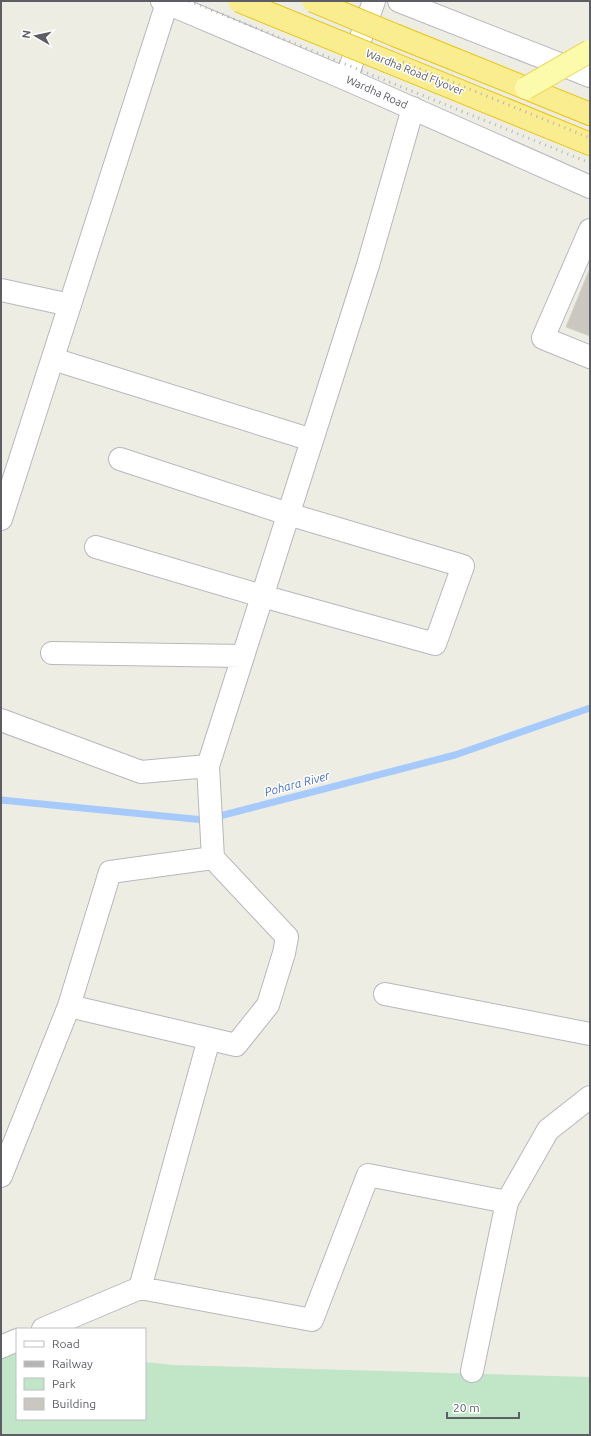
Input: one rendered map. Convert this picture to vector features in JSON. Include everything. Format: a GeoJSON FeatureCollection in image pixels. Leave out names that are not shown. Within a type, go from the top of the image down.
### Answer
{"type":"FeatureCollection","features":[{"type":"Feature","properties":{"kind":"highway","name":"Wardha Road Flyover"},"geometry":{"type":"LineString","coordinates":[[240,1],[590,144]]}},
{"type":"Feature","properties":{"kind":"highway"},"geometry":{"type":"LineString","coordinates":[[313,1],[590,114]]}},
{"type":"Feature","properties":{"kind":"main road"},"geometry":{"type":"LineString","coordinates":[[526,88],[590,51]]}},
{"type":"Feature","properties":{"kind":"street"},"geometry":{"type":"LineString","coordinates":[[346,79],[374,1]]}},
{"type":"Feature","properties":{"kind":"street"},"geometry":{"type":"LineString","coordinates":[[399,1],[590,76]]}},
{"type":"Feature","properties":{"kind":"street"},"geometry":{"type":"LineString","coordinates":[[1,519],[9,469],[53,359],[165,2]]}},
{"type":"Feature","properties":{"kind":"street","name":"Wardha Road"},"geometry":{"type":"LineString","coordinates":[[165,2],[413,108],[590,187]]}},
{"type":"Feature","properties":{"kind":"street"},"geometry":{"type":"LineString","coordinates":[[69,1006],[236,1045],[268,1006],[284,954],[287,937],[213,858],[208,766],[368,265],[413,108]]}},
{"type":"Feature","properties":{"kind":"street"},"geometry":{"type":"LineString","coordinates":[[590,230],[543,338],[590,357]]}},
{"type":"Feature","properties":{"kind":"street"},"geometry":{"type":"LineString","coordinates":[[1,290],[70,305]]}},
{"type":"Feature","properties":{"kind":"street"},"geometry":{"type":"LineString","coordinates":[[53,359],[312,440]]}},
{"type":"Feature","properties":{"kind":"street"},"geometry":{"type":"LineString","coordinates":[[96,547],[262,596],[436,644],[463,566],[288,514],[120,459]]}},
{"type":"Feature","properties":{"kind":"street"},"geometry":{"type":"LineString","coordinates":[[52,653],[243,656]]}},
{"type":"Feature","properties":{"kind":"street"},"geometry":{"type":"LineString","coordinates":[[1,720],[141,772],[208,766]]}},
{"type":"Feature","properties":{"kind":"street"},"geometry":{"type":"LineString","coordinates":[[1,1176],[69,1006],[110,872],[213,858]]}},
{"type":"Feature","properties":{"kind":"street"},"geometry":{"type":"LineString","coordinates":[[385,994],[590,1034]]}},
{"type":"Feature","properties":{"kind":"street"},"geometry":{"type":"LineString","coordinates":[[140,1288],[209,1039]]}},
{"type":"Feature","properties":{"kind":"street"},"geometry":{"type":"LineString","coordinates":[[472,1371],[508,1202],[548,1130],[590,1097]]}},
{"type":"Feature","properties":{"kind":"street"},"geometry":{"type":"LineString","coordinates":[[45,1328],[140,1288],[312,1320],[368,1175],[508,1202]]}},
{"type":"Feature","properties":{"kind":"street"},"geometry":{"type":"LineString","coordinates":[[1,1347],[16,1340]]}},
{"type":"Feature","properties":{"kind":"green space"},"geometry":{"type":"Polygon","coordinates":[[[1,1346],[16,1348],[16,1420],[146,1420],[146,1362],[174,1365],[590,1377],[590,1435],[1,1435],[1,1346]]]}},
{"type":"Feature","properties":{"kind":"building"},"geometry":{"type":"Polygon","coordinates":[[[590,268],[590,336],[566,327],[590,268]]]}},
{"type":"Feature","properties":{"kind":"waterway","name":"Pohara River"},"geometry":{"type":"LineString","coordinates":[[1,800],[204,820],[455,755],[590,708]]}},
{"type":"Feature","properties":{"kind":"railway"},"geometry":{"type":"LineString","coordinates":[[189,1],[590,163]]}},
{"type":"Feature","properties":{"kind":"railway"},"geometry":{"type":"LineString","coordinates":[[253,1],[590,138]]}}]}
